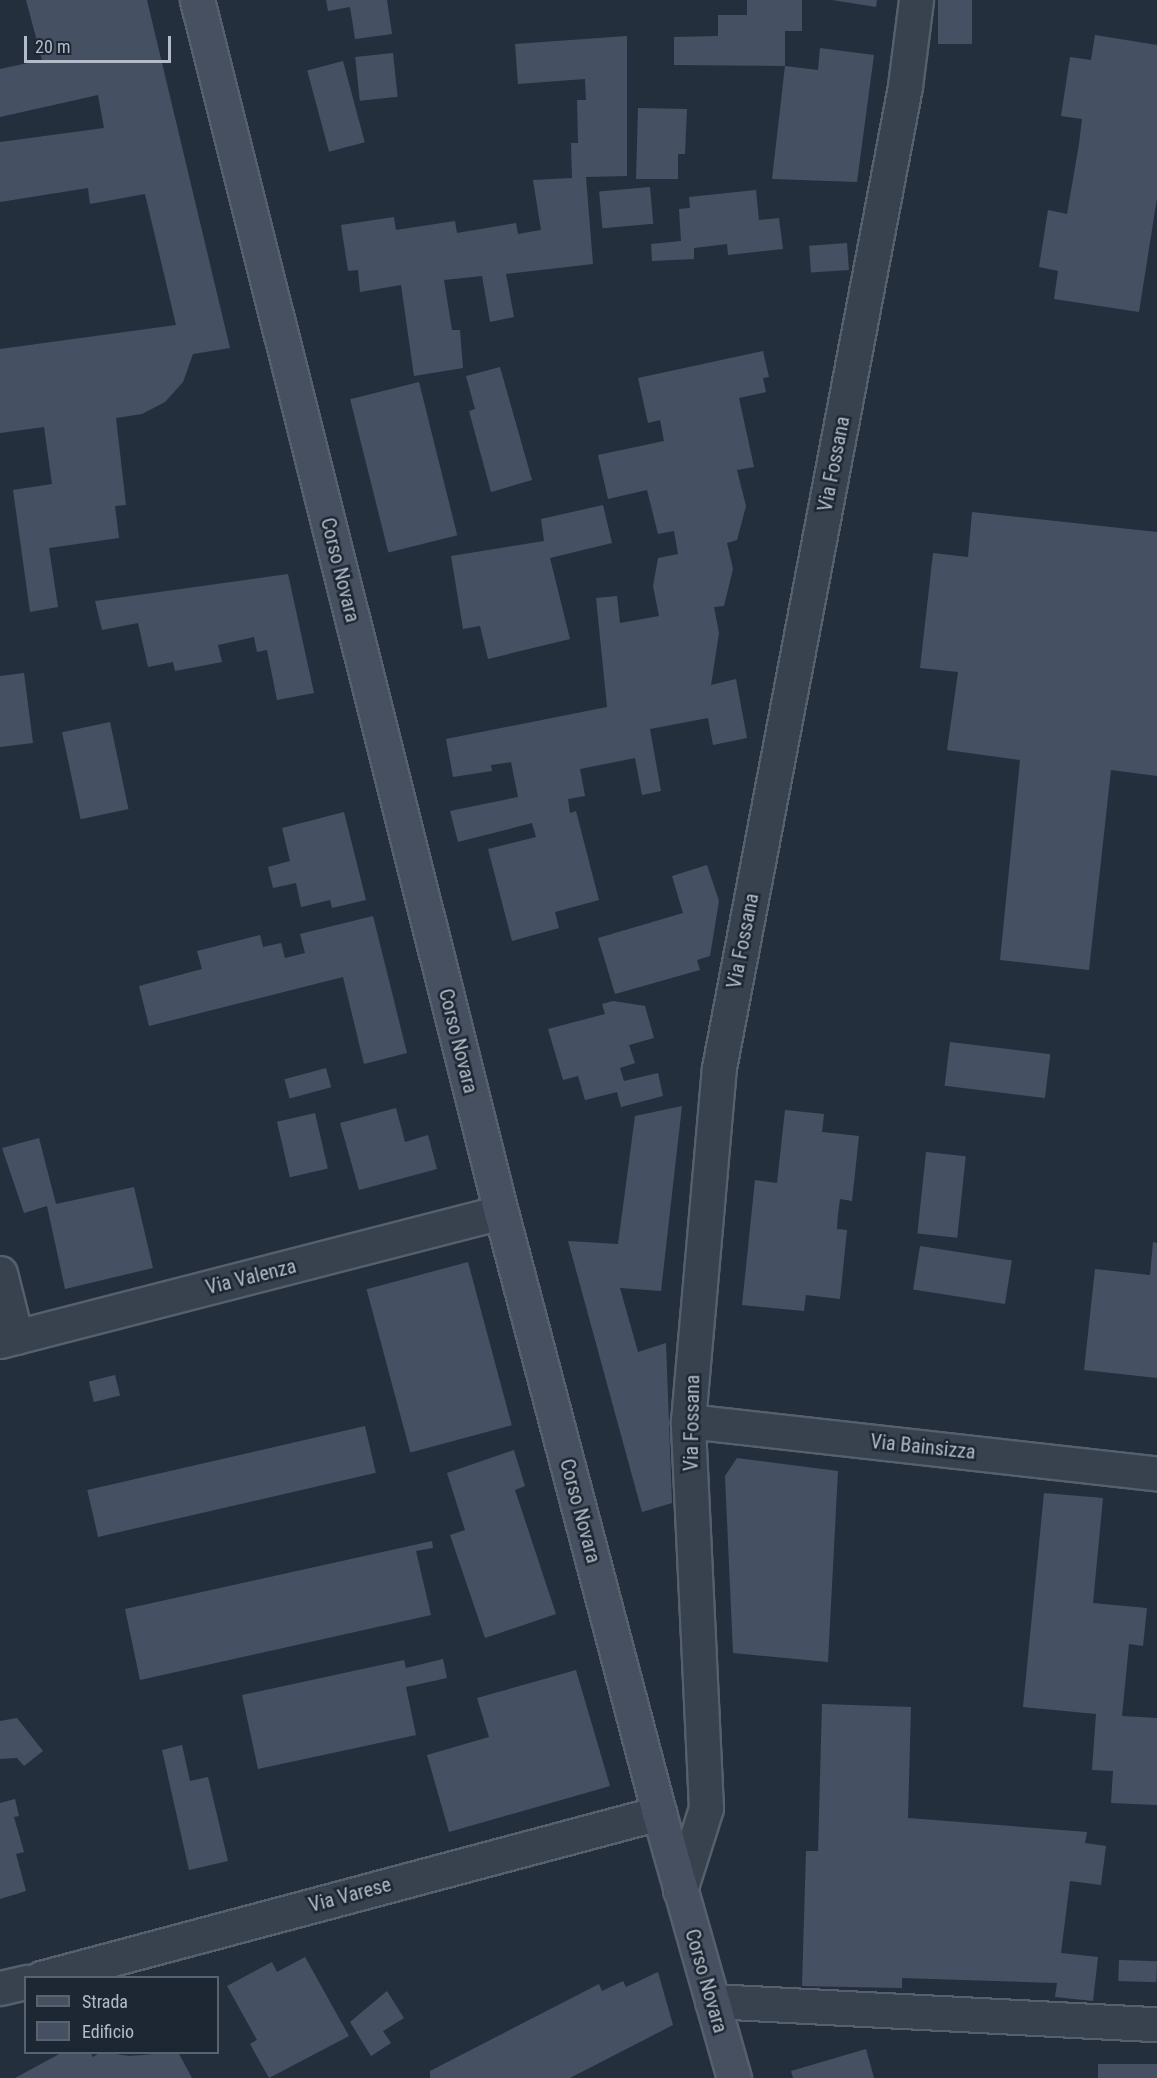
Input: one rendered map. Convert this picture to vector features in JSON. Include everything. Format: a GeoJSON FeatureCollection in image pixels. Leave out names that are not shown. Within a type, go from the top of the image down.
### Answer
{"type":"FeatureCollection","features":[{"type":"Feature","properties":{"kind":"main road","name":"Corso Novara"},"geometry":{"type":"LineString","coordinates":[[197,0],[501,1212],[659,1813],[734,2078]]}},
{"type":"Feature","properties":{"kind":"street","name":"Via Fossana"},"geometry":{"type":"LineString","coordinates":[[680,1890],[706,1808],[688,1421],[719,1068],[903,97],[916,0]]}},
{"type":"Feature","properties":{"kind":"street","name":"Via Valenza"},"geometry":{"type":"LineString","coordinates":[[8,1339],[501,1212]]}},
{"type":"Feature","properties":{"kind":"street"},"geometry":{"type":"LineString","coordinates":[[0,1273],[8,1339]]}},
{"type":"Feature","properties":{"kind":"street","name":"Via Bainsizza"},"geometry":{"type":"LineString","coordinates":[[688,1421],[1157,1474]]}},
{"type":"Feature","properties":{"kind":"street","name":"Via Varese"},"geometry":{"type":"LineString","coordinates":[[45,1976],[659,1813]]}},
{"type":"Feature","properties":{"kind":"street"},"geometry":{"type":"LineString","coordinates":[[0,1988],[24,1982]]}},
{"type":"Feature","properties":{"kind":"street"},"geometry":{"type":"LineString","coordinates":[[712,2001],[1157,2024]]}},
{"type":"Feature","properties":{"kind":"building"},"geometry":{"type":"Polygon","coordinates":[[[26,0],[147,0],[230,348],[193,354],[183,382],[165,402],[142,414],[116,418],[126,505],[115,506],[119,538],[49,548],[58,607],[30,612],[13,490],[52,484],[44,427],[0,433],[0,349],[176,325],[145,194],[90,204],[88,188],[0,202],[0,142],[104,128],[98,95],[0,117],[0,69],[42,60],[26,0]]]}},
{"type":"Feature","properties":{"kind":"building"},"geometry":{"type":"Polygon","coordinates":[[[326,0],[387,0],[392,34],[355,39],[350,7],[328,11],[326,0]]]}},
{"type":"Feature","properties":{"kind":"building"},"geometry":{"type":"Polygon","coordinates":[[[747,0],[802,0],[802,31],[785,31],[785,66],[674,65],[674,37],[718,36],[718,15],[747,15],[747,0]]]}},
{"type":"Feature","properties":{"kind":"building"},"geometry":{"type":"Polygon","coordinates":[[[832,0],[877,0],[876,7],[832,0]]]}},
{"type":"Feature","properties":{"kind":"building"},"geometry":{"type":"Polygon","coordinates":[[[938,0],[972,0],[972,44],[938,44],[938,0]]]}},
{"type":"Feature","properties":{"kind":"building"},"geometry":{"type":"Polygon","coordinates":[[[1095,35],[1157,45],[1157,198],[1139,312],[1054,299],[1058,271],[1039,267],[1048,210],[1067,214],[1079,144],[1082,119],[1061,116],[1070,57],[1091,60],[1095,35]]]}},
{"type":"Feature","properties":{"kind":"building"},"geometry":{"type":"Polygon","coordinates":[[[627,36],[627,176],[586,177],[593,264],[506,274],[514,317],[490,322],[482,276],[444,280],[452,330],[460,330],[463,368],[414,376],[401,285],[360,292],[358,270],[348,271],[341,225],[394,217],[396,230],[455,221],[457,233],[516,223],[518,234],[541,230],[533,180],[572,178],[571,143],[578,143],[577,100],[586,100],[585,79],[518,84],[515,44],[627,36]]]}},
{"type":"Feature","properties":{"kind":"building"},"geometry":{"type":"Polygon","coordinates":[[[820,48],[874,55],[857,182],[772,179],[785,66],[818,70],[820,48]]]}},
{"type":"Feature","properties":{"kind":"building"},"geometry":{"type":"Polygon","coordinates":[[[393,53],[398,97],[360,101],[355,57],[393,53]]]}},
{"type":"Feature","properties":{"kind":"building"},"geometry":{"type":"Polygon","coordinates":[[[343,61],[365,142],[329,152],[307,71],[343,61]]]}},
{"type":"Feature","properties":{"kind":"building"},"geometry":{"type":"Polygon","coordinates":[[[638,108],[687,109],[685,154],[678,154],[678,179],[636,179],[638,108]]]}},
{"type":"Feature","properties":{"kind":"building"},"geometry":{"type":"Polygon","coordinates":[[[650,187],[653,224],[602,228],[599,191],[650,187]]]}},
{"type":"Feature","properties":{"kind":"building"},"geometry":{"type":"Polygon","coordinates":[[[756,190],[759,220],[779,218],[783,249],[728,255],[727,244],[694,248],[694,259],[652,261],[651,244],[681,241],[679,209],[690,208],[689,197],[756,190]]]}},
{"type":"Feature","properties":{"kind":"building"},"geometry":{"type":"Polygon","coordinates":[[[847,243],[849,270],[811,273],[809,246],[847,243]]]}},
{"type":"Feature","properties":{"kind":"building"},"geometry":{"type":"Polygon","coordinates":[[[763,351],[769,377],[763,378],[766,392],[739,398],[754,467],[737,470],[746,506],[737,540],[727,543],[733,569],[724,606],[714,607],[719,633],[711,685],[736,679],[747,738],[713,745],[708,718],[650,729],[661,791],[642,795],[635,758],[580,769],[585,796],[568,799],[570,813],[576,811],[599,900],[555,912],[559,928],[512,941],[488,849],[536,837],[532,823],[458,842],[450,811],[518,797],[511,762],[491,765],[492,771],[453,777],[446,739],[607,707],[596,598],[617,596],[620,623],[659,616],[653,586],[658,558],[678,554],[674,531],[658,534],[647,490],[608,499],[598,455],[664,441],[660,420],[648,423],[638,378],[763,351]]]}},
{"type":"Feature","properties":{"kind":"building"},"geometry":{"type":"Polygon","coordinates":[[[500,367],[532,480],[491,492],[469,411],[475,409],[466,376],[500,367]]]}},
{"type":"Feature","properties":{"kind":"building"},"geometry":{"type":"Polygon","coordinates":[[[419,382],[457,535],[388,552],[350,399],[419,382]]]}},
{"type":"Feature","properties":{"kind":"building"},"geometry":{"type":"Polygon","coordinates":[[[603,505],[612,543],[550,558],[570,639],[488,659],[480,626],[463,629],[451,556],[544,541],[541,519],[603,505]]]}},
{"type":"Feature","properties":{"kind":"building"},"geometry":{"type":"Polygon","coordinates":[[[972,512],[1157,532],[1157,776],[1111,770],[1089,970],[1000,960],[1020,760],[947,750],[958,672],[920,668],[933,553],[968,557],[972,512]]]}},
{"type":"Feature","properties":{"kind":"building"},"geometry":{"type":"Polygon","coordinates":[[[288,574],[314,693],[277,700],[267,650],[257,652],[254,637],[218,645],[222,662],[175,671],[173,662],[148,667],[138,623],[102,630],[95,601],[288,574]]]}},
{"type":"Feature","properties":{"kind":"building"},"geometry":{"type":"Polygon","coordinates":[[[24,673],[33,743],[0,747],[0,676],[24,673]]]}},
{"type":"Feature","properties":{"kind":"building"},"geometry":{"type":"Polygon","coordinates":[[[110,722],[129,809],[81,819],[62,732],[110,722]]]}},
{"type":"Feature","properties":{"kind":"building"},"geometry":{"type":"Polygon","coordinates":[[[344,812],[366,900],[332,908],[330,900],[301,907],[296,883],[273,888],[268,867],[290,861],[282,828],[344,812]]]}},
{"type":"Feature","properties":{"kind":"building"},"geometry":{"type":"Polygon","coordinates":[[[707,865],[719,901],[710,956],[697,960],[700,970],[615,994],[598,938],[683,913],[672,876],[707,865]]]}},
{"type":"Feature","properties":{"kind":"building"},"geometry":{"type":"Polygon","coordinates":[[[373,916],[407,1053],[364,1064],[343,977],[149,1026],[139,986],[202,969],[197,951],[260,935],[263,947],[281,943],[285,958],[305,953],[300,934],[373,916]]]}},
{"type":"Feature","properties":{"kind":"building"},"geometry":{"type":"Polygon","coordinates":[[[613,1001],[645,1006],[654,1038],[629,1045],[635,1063],[620,1068],[624,1081],[658,1073],[663,1096],[621,1107],[617,1092],[585,1100],[578,1076],[563,1080],[548,1029],[605,1014],[602,1004],[613,1001]]]}},
{"type":"Feature","properties":{"kind":"building"},"geometry":{"type":"Polygon","coordinates":[[[950,1042],[1050,1054],[1045,1098],[945,1086],[950,1042]]]}},
{"type":"Feature","properties":{"kind":"building"},"geometry":{"type":"Polygon","coordinates":[[[326,1068],[331,1087],[290,1098],[284,1079],[326,1068]]]}},
{"type":"Feature","properties":{"kind":"building"},"geometry":{"type":"Polygon","coordinates":[[[682,1106],[661,1291],[620,1288],[638,1352],[666,1343],[672,1503],[642,1512],[568,1241],[618,1244],[635,1116],[682,1106]]]}},
{"type":"Feature","properties":{"kind":"building"},"geometry":{"type":"Polygon","coordinates":[[[396,1108],[405,1142],[428,1135],[437,1169],[359,1190],[340,1123],[396,1108]]]}},
{"type":"Feature","properties":{"kind":"building"},"geometry":{"type":"Polygon","coordinates":[[[785,1110],[824,1114],[822,1132],[859,1136],[852,1201],[840,1199],[838,1214],[837,1229],[847,1230],[840,1299],[806,1295],[804,1311],[742,1305],[755,1180],[777,1183],[785,1110]]]}},
{"type":"Feature","properties":{"kind":"building"},"geometry":{"type":"Polygon","coordinates":[[[315,1113],[328,1169],[290,1177],[277,1122],[315,1113]]]}},
{"type":"Feature","properties":{"kind":"building"},"geometry":{"type":"Polygon","coordinates":[[[39,1138],[56,1204],[134,1187],[153,1268],[65,1289],[47,1206],[24,1213],[2,1148],[39,1138]]]}},
{"type":"Feature","properties":{"kind":"building"},"geometry":{"type":"Polygon","coordinates":[[[926,1152],[966,1156],[957,1238],[917,1234],[926,1152]]]}},
{"type":"Feature","properties":{"kind":"building"},"geometry":{"type":"Polygon","coordinates":[[[1153,1242],[1157,1243],[1157,1378],[1084,1370],[1095,1269],[1150,1275],[1153,1242]]]}},
{"type":"Feature","properties":{"kind":"building"},"geometry":{"type":"Polygon","coordinates":[[[920,1246],[1012,1261],[1005,1304],[913,1289],[920,1246]]]}},
{"type":"Feature","properties":{"kind":"building"},"geometry":{"type":"Polygon","coordinates":[[[468,1262],[512,1425],[410,1452],[367,1289],[468,1262]]]}},
{"type":"Feature","properties":{"kind":"building"},"geometry":{"type":"Polygon","coordinates":[[[115,1375],[120,1395],[94,1402],[89,1382],[115,1375]]]}},
{"type":"Feature","properties":{"kind":"building"},"geometry":{"type":"Polygon","coordinates":[[[365,1426],[376,1473],[98,1537],[87,1490],[365,1426]]]}},
{"type":"Feature","properties":{"kind":"building"},"geometry":{"type":"Polygon","coordinates":[[[514,1450],[525,1486],[515,1490],[556,1614],[485,1638],[450,1535],[465,1530],[447,1473],[514,1450]]]}},
{"type":"Feature","properties":{"kind":"building"},"geometry":{"type":"Polygon","coordinates":[[[737,1458],[838,1471],[828,1662],[733,1653],[725,1476],[737,1458]]]}},
{"type":"Feature","properties":{"kind":"building"},"geometry":{"type":"Polygon","coordinates":[[[1044,1493],[1103,1498],[1093,1603],[1147,1608],[1143,1646],[1129,1644],[1122,1716],[1157,1718],[1157,1805],[1111,1803],[1113,1771],[1092,1770],[1096,1714],[1023,1707],[1044,1493]]]}},
{"type":"Feature","properties":{"kind":"building"},"geometry":{"type":"Polygon","coordinates":[[[432,1541],[433,1548],[416,1551],[431,1615],[140,1680],[125,1609],[432,1541]]]}},
{"type":"Feature","properties":{"kind":"building"},"geometry":{"type":"Polygon","coordinates":[[[443,1659],[447,1678],[406,1687],[416,1735],[258,1769],[242,1695],[404,1660],[406,1668],[443,1659]]]}},
{"type":"Feature","properties":{"kind":"building"},"geometry":{"type":"Polygon","coordinates":[[[576,1670],[610,1786],[449,1832],[427,1755],[489,1737],[477,1698],[576,1670]]]}},
{"type":"Feature","properties":{"kind":"building"},"geometry":{"type":"Polygon","coordinates":[[[822,1704],[911,1707],[908,1818],[1087,1832],[1085,1843],[1106,1846],[1101,1885],[1070,1881],[1061,1953],[1098,1957],[1093,2001],[1055,1997],[1057,1983],[902,1978],[902,1988],[802,1986],[806,1851],[818,1851],[822,1704]]]}},
{"type":"Feature","properties":{"kind":"building"},"geometry":{"type":"Polygon","coordinates":[[[17,1718],[43,1751],[24,1766],[17,1758],[0,1759],[0,1721],[17,1718]]]}},
{"type":"Feature","properties":{"kind":"building"},"geometry":{"type":"Polygon","coordinates":[[[182,1745],[190,1781],[208,1777],[228,1861],[189,1870],[162,1750],[182,1745]]]}},
{"type":"Feature","properties":{"kind":"building"},"geometry":{"type":"Polygon","coordinates":[[[15,1799],[19,1816],[14,1817],[24,1852],[16,1854],[26,1891],[0,1899],[0,1803],[15,1799]]]}},
{"type":"Feature","properties":{"kind":"building"},"geometry":{"type":"Polygon","coordinates":[[[305,1957],[349,2036],[269,2078],[250,2044],[257,2040],[227,1986],[272,1962],[277,1972],[305,1957]]]}},
{"type":"Feature","properties":{"kind":"building"},"geometry":{"type":"Polygon","coordinates":[[[1119,1960],[1157,1961],[1156,1982],[1118,1981],[1119,1960]]]}},
{"type":"Feature","properties":{"kind":"building"},"geometry":{"type":"Polygon","coordinates":[[[658,1972],[673,2025],[570,2078],[430,2078],[430,2071],[599,1984],[602,1991],[623,1981],[626,1987],[658,1972]]]}},
{"type":"Feature","properties":{"kind":"building"},"geometry":{"type":"Polygon","coordinates":[[[387,1991],[404,2018],[383,2031],[391,2043],[371,2056],[350,2022],[387,1991]]]}},
{"type":"Feature","properties":{"kind":"building"},"geometry":{"type":"Polygon","coordinates":[[[866,2049],[874,2078],[793,2078],[791,2071],[866,2049]]]}},
{"type":"Feature","properties":{"kind":"building"},"geometry":{"type":"Polygon","coordinates":[[[59,2054],[91,2054],[93,2057],[98,2054],[130,2056],[179,2054],[192,2078],[15,2078],[59,2054]]]}},
{"type":"Feature","properties":{"kind":"building"},"geometry":{"type":"Polygon","coordinates":[[[1098,2064],[1157,2064],[1157,2078],[1098,2078],[1098,2064]]]}}]}
